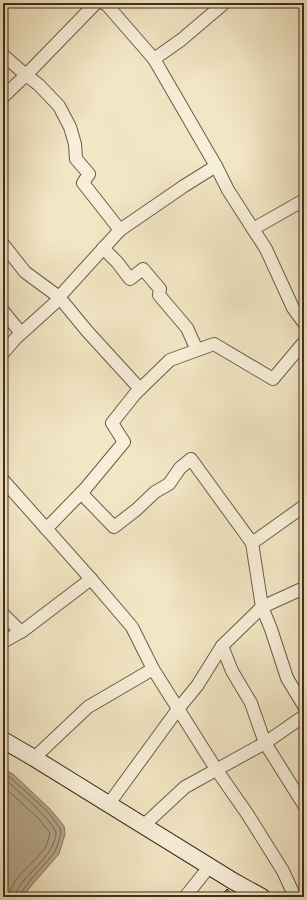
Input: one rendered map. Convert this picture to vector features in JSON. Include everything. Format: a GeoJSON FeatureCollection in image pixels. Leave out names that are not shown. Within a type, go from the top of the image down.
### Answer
{"type":"FeatureCollection","features":[{"type":"Feature","properties":{"kind":"main road"},"geometry":{"type":"LineString","coordinates":[[3,740],[252,895]]}},
{"type":"Feature","properties":{"kind":"street"},"geometry":{"type":"LineString","coordinates":[[3,97],[104,3],[154,59],[216,166],[228,190],[266,249],[293,308],[304,323]]}},
{"type":"Feature","properties":{"kind":"street"},"geometry":{"type":"LineString","coordinates":[[154,59],[180,40],[224,3]]}},
{"type":"Feature","properties":{"kind":"street"},"geometry":{"type":"LineString","coordinates":[[3,55],[39,85],[59,106],[70,127],[75,144],[76,159],[89,174],[83,183],[120,230]]}},
{"type":"Feature","properties":{"kind":"street"},"geometry":{"type":"LineString","coordinates":[[3,353],[21,333],[57,301],[120,230],[216,166]]}},
{"type":"Feature","properties":{"kind":"street"},"geometry":{"type":"LineString","coordinates":[[253,229],[304,200]]}},
{"type":"Feature","properties":{"kind":"street"},"geometry":{"type":"LineString","coordinates":[[3,244],[25,272],[59,297],[87,332],[140,389]]}},
{"type":"Feature","properties":{"kind":"street"},"geometry":{"type":"LineString","coordinates":[[103,248],[117,262],[130,279],[143,269],[160,289],[159,294],[187,328],[197,350]]}},
{"type":"Feature","properties":{"kind":"street"},"geometry":{"type":"LineString","coordinates":[[3,311],[21,333]]}},
{"type":"Feature","properties":{"kind":"street"},"geometry":{"type":"LineString","coordinates":[[46,529],[80,493],[124,442],[112,423],[135,394],[170,360],[214,344],[272,379],[304,342]]}},
{"type":"Feature","properties":{"kind":"street"},"geometry":{"type":"LineString","coordinates":[[80,493],[114,527],[136,510],[155,492],[169,484],[180,468],[191,459],[252,543],[262,607],[287,678],[304,706]]}},
{"type":"Feature","properties":{"kind":"street"},"geometry":{"type":"LineString","coordinates":[[3,480],[132,627],[153,669],[283,871],[294,897]]}},
{"type":"Feature","properties":{"kind":"street"},"geometry":{"type":"LineString","coordinates":[[252,543],[304,506]]}},
{"type":"Feature","properties":{"kind":"street"},"geometry":{"type":"LineString","coordinates":[[3,642],[21,632],[91,579]]}},
{"type":"Feature","properties":{"kind":"street"},"geometry":{"type":"LineString","coordinates":[[108,805],[178,709],[197,686],[222,646],[262,607],[304,588]]}},
{"type":"Feature","properties":{"kind":"street"},"geometry":{"type":"LineString","coordinates":[[3,614],[21,632]]}},
{"type":"Feature","properties":{"kind":"street"},"geometry":{"type":"LineString","coordinates":[[222,646],[232,671],[251,704],[265,743],[304,805]]}},
{"type":"Feature","properties":{"kind":"street"},"geometry":{"type":"LineString","coordinates":[[34,758],[88,707],[153,669]]}},
{"type":"Feature","properties":{"kind":"street"},"geometry":{"type":"LineString","coordinates":[[143,826],[185,787],[265,743],[304,716]]}},
{"type":"Feature","properties":{"kind":"street"},"geometry":{"type":"LineString","coordinates":[[185,897],[209,867]]}},
{"type":"Feature","properties":{"kind":"water"},"geometry":{"type":"Polygon","coordinates":[[[3,768],[14,775],[50,809],[64,826],[65,834],[59,854],[23,897],[3,897],[3,768]]]}},
{"type":"Feature","properties":{"kind":"building"},"geometry":{"type":"Polygon","coordinates":[[[227,889],[235,897],[220,897],[227,889]]]}}]}
